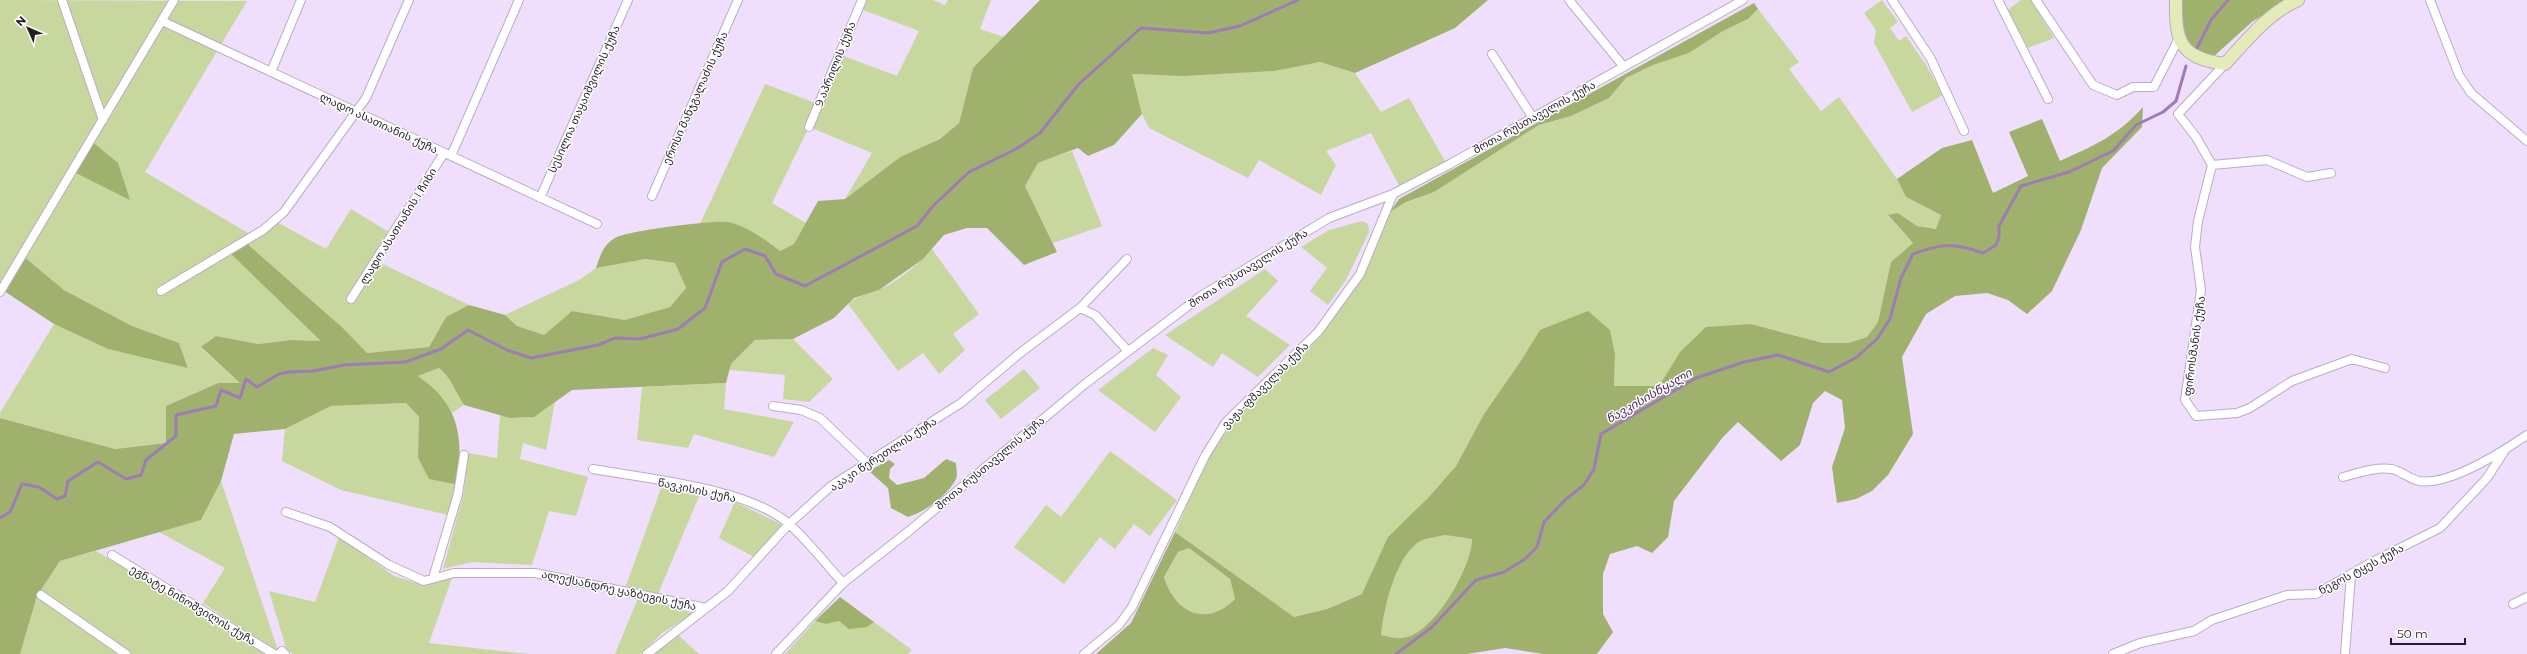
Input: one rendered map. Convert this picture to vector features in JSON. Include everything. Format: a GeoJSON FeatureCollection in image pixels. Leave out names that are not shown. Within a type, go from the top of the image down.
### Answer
{"type":"FeatureCollection","features":[{"type":"Feature","properties":{"kind":"street"},"geometry":{"type":"LineString","coordinates":[[62,0],[103,120]]}},
{"type":"Feature","properties":{"kind":"street"},"geometry":{"type":"LineString","coordinates":[[0,292],[174,0]]}},
{"type":"Feature","properties":{"kind":"street"},"geometry":{"type":"LineString","coordinates":[[271,72],[301,0]]}},
{"type":"Feature","properties":{"kind":"street"},"geometry":{"type":"LineString","coordinates":[[161,291],[275,221],[366,98],[409,0]]}},
{"type":"Feature","properties":{"kind":"street","name":"ლადო ასათიანის I ჩიხი"},"geometry":{"type":"LineString","coordinates":[[352,299],[447,154],[519,0]]}},
{"type":"Feature","properties":{"kind":"street","name":"სესილია თაყაიშვილის ქუჩა"},"geometry":{"type":"LineString","coordinates":[[540,198],[628,0]]}},
{"type":"Feature","properties":{"kind":"street","name":"ეროსი მანჯგალაძის ქუჩა"},"geometry":{"type":"LineString","coordinates":[[652,196],[738,0]]}},
{"type":"Feature","properties":{"kind":"street","name":"9 აპრილის ქუჩა"},"geometry":{"type":"LineString","coordinates":[[809,127],[862,0]]}},
{"type":"Feature","properties":{"kind":"street"},"geometry":{"type":"LineString","coordinates":[[1569,0],[1624,66]]}},
{"type":"Feature","properties":{"kind":"street","name":"შოთა რუსთაველის ქუჩა"},"geometry":{"type":"LineString","coordinates":[[776,654],[843,583],[910,531],[1005,449],[1128,351],[1201,296],[1310,228],[1329,218],[1393,194],[1533,118],[1743,0]]}},
{"type":"Feature","properties":{"kind":"street"},"geometry":{"type":"LineString","coordinates":[[1892,0],[1931,59],[1964,131]]}},
{"type":"Feature","properties":{"kind":"street"},"geometry":{"type":"LineString","coordinates":[[1998,0],[2048,99]]}},
{"type":"Feature","properties":{"kind":"street"},"geometry":{"type":"LineString","coordinates":[[2036,0],[2093,84],[2117,95],[2133,87],[2154,87],[2180,38]]}},
{"type":"Feature","properties":{"kind":"street"},"geometry":{"type":"LineString","coordinates":[[2176,0],[2175,22],[2180,38],[2193,56],[2202,61],[2225,64]]}},
{"type":"Feature","properties":{"kind":"street"},"geometry":{"type":"LineString","coordinates":[[2298,0],[2285,6],[2259,28],[2178,114],[2196,137],[2212,165],[2267,160],[2307,177],[2331,173]]}},
{"type":"Feature","properties":{"kind":"street"},"geometry":{"type":"LineString","coordinates":[[2430,0],[2459,75],[2471,93],[2527,141]]}},
{"type":"Feature","properties":{"kind":"street","name":"ლადო ასათიანის ქუჩა"},"geometry":{"type":"LineString","coordinates":[[162,21],[597,224]]}},
{"type":"Feature","properties":{"kind":"street"},"geometry":{"type":"LineString","coordinates":[[1492,54],[1533,118]]}},
{"type":"Feature","properties":{"kind":"street","name":"ფიროსმანის ქუჩა"},"geometry":{"type":"LineString","coordinates":[[2212,165],[2198,220],[2195,247],[2202,290],[2185,400],[2196,416],[2237,413],[2250,408],[2292,381],[2352,359],[2386,368]]}},
{"type":"Feature","properties":{"kind":"street","name":"ვაჟა-ფშაველას ქუჩა"},"geometry":{"type":"LineString","coordinates":[[1084,654],[1118,625],[1132,607],[1205,456],[1226,422],[1318,332],[1360,274],[1393,194]]}},
{"type":"Feature","properties":{"kind":"street","name":"აკაკი წერეთლის ქუჩა"},"geometry":{"type":"LineString","coordinates":[[647,654],[706,608],[747,571],[789,524],[831,486],[961,403],[1020,353],[1080,308],[1127,259]]}},
{"type":"Feature","properties":{"kind":"street"},"geometry":{"type":"LineString","coordinates":[[1080,308],[1094,315],[1128,351]]}},
{"type":"Feature","properties":{"kind":"street"},"geometry":{"type":"LineString","coordinates":[[773,406],[801,410],[820,418],[868,463]]}},
{"type":"Feature","properties":{"kind":"street","name":"ნეგოს ტყეს ქუჩა"},"geometry":{"type":"LineString","coordinates":[[2343,477],[2364,471],[2391,469],[2420,481],[2444,478],[2475,468],[2527,435]]}},
{"type":"Feature","properties":{"kind":"street","name":"ნეგოს ტყეს ქუჩა"},"geometry":{"type":"LineString","coordinates":[[2113,654],[2140,643],[2194,631],[2212,620],[2287,595],[2316,594],[2352,575],[2374,561],[2440,528],[2487,478],[2505,450]]}},
{"type":"Feature","properties":{"kind":"street"},"geometry":{"type":"LineString","coordinates":[[434,578],[458,494],[464,455]]}},
{"type":"Feature","properties":{"kind":"street","name":"წავკისის ქუჩა"},"geometry":{"type":"LineString","coordinates":[[592,469],[732,495],[773,514],[789,524],[843,583]]}},
{"type":"Feature","properties":{"kind":"street","name":"ალექსანდრე ყაზბეგის ქუჩა"},"geometry":{"type":"LineString","coordinates":[[286,512],[330,527],[396,568],[424,581],[454,573],[535,572],[706,608]]}},
{"type":"Feature","properties":{"kind":"street","name":"ეგნატე ნინოშვილის ქუჩა"},"geometry":{"type":"LineString","coordinates":[[112,555],[274,654]]}},
{"type":"Feature","properties":{"kind":"street"},"geometry":{"type":"LineString","coordinates":[[2345,654],[2352,575]]}},
{"type":"Feature","properties":{"kind":"street"},"geometry":{"type":"LineString","coordinates":[[41,595],[126,654]]}},
{"type":"Feature","properties":{"kind":"street"},"geometry":{"type":"LineString","coordinates":[[2513,604],[2527,597]]}},
{"type":"Feature","properties":{"kind":"street"},"geometry":{"type":"LineString","coordinates":[[279,654],[282,651],[285,654]]}},
{"type":"Feature","properties":{"kind":"green space"},"geometry":{"type":"Polygon","coordinates":[[[0,0],[247,1],[145,172],[253,236],[275,221],[326,249],[351,209],[392,234],[376,261],[469,305],[446,317],[429,347],[367,353],[344,329],[244,241],[229,251],[322,341],[291,340],[258,344],[216,336],[201,348],[240,383],[218,383],[166,406],[166,443],[115,449],[0,418],[0,413],[54,324],[108,349],[188,367],[179,343],[132,326],[64,290],[22,255],[0,292],[0,0]]]}},
{"type":"Feature","properties":{"kind":"green space"},"geometry":{"type":"Polygon","coordinates":[[[862,0],[933,0],[945,5],[948,0],[991,0],[980,29],[1004,37],[973,68],[959,123],[940,139],[900,157],[845,199],[872,153],[809,127],[772,203],[806,223],[794,244],[780,251],[769,242],[700,224],[765,84],[818,104],[838,54],[897,76],[919,31],[858,8],[862,0]]]}},
{"type":"Feature","properties":{"kind":"green space"},"geometry":{"type":"Polygon","coordinates":[[[1040,0],[1488,0],[1455,28],[1355,73],[1320,62],[1274,71],[1184,76],[1132,74],[1142,114],[1114,145],[1088,156],[1078,148],[1038,163],[1025,186],[1057,252],[1024,265],[987,228],[967,228],[944,235],[923,259],[879,290],[854,298],[834,318],[793,339],[755,340],[731,364],[726,383],[572,390],[534,417],[510,418],[464,405],[450,380],[439,368],[418,376],[442,398],[450,409],[455,421],[458,433],[460,457],[459,485],[429,479],[418,458],[419,417],[406,403],[331,406],[285,429],[234,434],[221,481],[201,520],[60,561],[37,596],[20,654],[0,654],[0,418],[115,449],[166,443],[166,406],[218,383],[240,383],[201,347],[216,336],[258,344],[291,340],[321,341],[228,251],[244,241],[344,329],[367,353],[429,347],[446,317],[469,305],[505,315],[517,326],[544,335],[572,311],[625,320],[670,307],[686,288],[675,263],[646,259],[596,268],[602,251],[611,241],[622,235],[635,232],[705,223],[727,222],[748,229],[780,251],[794,244],[818,201],[845,199],[900,157],[940,139],[959,123],[973,68],[1040,0]]]}},
{"type":"Feature","properties":{"kind":"green space"},"geometry":{"type":"Polygon","coordinates":[[[1882,0],[1898,22],[1890,28],[1899,41],[1906,36],[1926,65],[1943,95],[1912,112],[1874,43],[1876,30],[1864,13],[1882,0]]]}},
{"type":"Feature","properties":{"kind":"green space"},"geometry":{"type":"Polygon","coordinates":[[[2021,0],[2031,0],[2054,38],[2028,48],[2008,10],[2021,0]]]}},
{"type":"Feature","properties":{"kind":"green space"},"geometry":{"type":"Polygon","coordinates":[[[2180,0],[2285,0],[2285,3],[2253,21],[2213,57],[2201,58],[2181,35],[2180,0]]]}},
{"type":"Feature","properties":{"kind":"green space"},"geometry":{"type":"Polygon","coordinates":[[[1754,3],[1758,9],[1748,19],[1723,31],[1689,53],[1653,65],[1626,78],[1609,98],[1571,116],[1539,125],[1434,192],[1406,202],[1390,212],[1399,199],[1754,3]]]}},
{"type":"Feature","properties":{"kind":"green space"},"geometry":{"type":"Polygon","coordinates":[[[1758,9],[1799,62],[1789,69],[1821,111],[1839,97],[1897,179],[1906,197],[1941,215],[1937,229],[1917,226],[1898,213],[1888,216],[1913,243],[1891,262],[1878,322],[1867,337],[1848,343],[1823,343],[1751,324],[1680,352],[1659,386],[1614,386],[1615,355],[1540,330],[1484,414],[1456,466],[1428,498],[1362,594],[1327,609],[1294,617],[1175,532],[1207,460],[1238,415],[1312,345],[1362,279],[1390,212],[1406,202],[1434,192],[1539,125],[1571,116],[1609,98],[1626,78],[1653,65],[1689,53],[1723,31],[1748,19],[1758,9]]]}},
{"type":"Feature","properties":{"kind":"green space"},"geometry":{"type":"Polygon","coordinates":[[[1320,62],[1355,73],[1381,112],[1409,98],[1445,161],[1400,187],[1371,133],[1326,151],[1336,165],[1321,195],[1259,160],[1248,178],[1149,128],[1142,114],[1131,74],[1226,74],[1320,62]]]}},
{"type":"Feature","properties":{"kind":"green space"},"geometry":{"type":"Polygon","coordinates":[[[2143,107],[2142,127],[2102,168],[2081,230],[2052,291],[2027,314],[2008,300],[1987,293],[1955,296],[1926,314],[1902,357],[1913,434],[1888,475],[1872,491],[1856,499],[1837,503],[1832,467],[1845,428],[1842,400],[1825,391],[1813,403],[1800,445],[1781,461],[1738,422],[1723,437],[1674,501],[1668,537],[1652,553],[1637,546],[1610,554],[1603,574],[1603,614],[1613,632],[1597,654],[1543,654],[1505,648],[1467,654],[1096,654],[1131,623],[1175,532],[1294,617],[1327,609],[1362,594],[1388,537],[1428,498],[1456,466],[1484,414],[1540,330],[1588,311],[1610,330],[1615,355],[1614,386],[1659,386],[1680,352],[1706,327],[1751,324],[1823,343],[1848,343],[1867,337],[1878,322],[1891,262],[1913,243],[1888,215],[1898,213],[1917,226],[1936,229],[1941,215],[1906,197],[1897,179],[1942,148],[1972,140],[1993,193],[2028,176],[2009,132],[2042,119],[2060,161],[2115,133],[2143,107]],[[1445,535],[1419,542],[1408,552],[1391,586],[1381,635],[1402,638],[1414,634],[1426,626],[1449,598],[1465,566],[1472,539],[1445,535]],[[1189,548],[1178,552],[1164,577],[1169,589],[1176,600],[1193,612],[1203,614],[1213,613],[1224,608],[1235,599],[1230,579],[1189,548]]]}},
{"type":"Feature","properties":{"kind":"green space"},"geometry":{"type":"Polygon","coordinates":[[[90,140],[118,163],[130,200],[72,171],[90,140]]]}},
{"type":"Feature","properties":{"kind":"green space"},"geometry":{"type":"Polygon","coordinates":[[[1072,151],[1102,226],[1053,243],[1025,186],[1038,163],[1072,151]]]}},
{"type":"Feature","properties":{"kind":"green space"},"geometry":{"type":"Polygon","coordinates":[[[1362,221],[1368,224],[1369,232],[1346,280],[1328,305],[1310,291],[1327,268],[1301,247],[1329,230],[1362,221]]]}},
{"type":"Feature","properties":{"kind":"green space"},"geometry":{"type":"Polygon","coordinates":[[[932,249],[979,314],[953,334],[965,350],[939,374],[923,353],[898,371],[848,304],[859,297],[885,287],[900,278],[932,249]]]}},
{"type":"Feature","properties":{"kind":"green space"},"geometry":{"type":"Polygon","coordinates":[[[22,255],[64,290],[132,326],[179,343],[188,368],[108,349],[54,324],[1,289],[22,255]]]}},
{"type":"Feature","properties":{"kind":"green space"},"geometry":{"type":"Polygon","coordinates":[[[646,259],[675,263],[686,288],[670,307],[625,320],[572,311],[544,335],[517,326],[505,315],[579,280],[596,268],[646,259]]]}},
{"type":"Feature","properties":{"kind":"green space"},"geometry":{"type":"Polygon","coordinates":[[[1265,269],[1278,281],[1246,316],[1290,345],[1258,377],[1222,353],[1213,367],[1165,335],[1265,269]]]}},
{"type":"Feature","properties":{"kind":"green space"},"geometry":{"type":"Polygon","coordinates":[[[793,339],[833,379],[809,402],[783,399],[785,375],[730,370],[731,364],[755,340],[793,339]]]}},
{"type":"Feature","properties":{"kind":"green space"},"geometry":{"type":"Polygon","coordinates":[[[1153,348],[1168,355],[1156,375],[1181,397],[1155,432],[1098,390],[1153,348]]]}},
{"type":"Feature","properties":{"kind":"green space"},"geometry":{"type":"Polygon","coordinates":[[[439,368],[450,380],[464,405],[452,413],[432,387],[417,376],[439,368]]]}},
{"type":"Feature","properties":{"kind":"green space"},"geometry":{"type":"Polygon","coordinates":[[[1024,369],[1040,388],[1001,419],[985,400],[1024,369]]]}},
{"type":"Feature","properties":{"kind":"green space"},"geometry":{"type":"Polygon","coordinates":[[[726,383],[724,409],[794,422],[774,457],[694,434],[688,448],[637,440],[642,387],[726,383]]]}},
{"type":"Feature","properties":{"kind":"green space"},"geometry":{"type":"Polygon","coordinates":[[[555,402],[546,450],[523,443],[520,459],[588,477],[576,516],[549,511],[532,565],[472,562],[443,569],[464,492],[468,453],[497,458],[500,415],[517,418],[530,417],[555,402]]]}},
{"type":"Feature","properties":{"kind":"green space"},"geometry":{"type":"Polygon","coordinates":[[[406,403],[419,417],[418,458],[429,479],[455,484],[448,515],[341,490],[282,461],[285,429],[331,406],[406,403]]]}},
{"type":"Feature","properties":{"kind":"green space"},"geometry":{"type":"Polygon","coordinates":[[[1110,451],[1177,500],[1150,536],[1134,524],[1115,549],[1100,537],[1064,584],[1014,547],[1046,505],[1061,517],[1110,451]]]}},
{"type":"Feature","properties":{"kind":"green space"},"geometry":{"type":"Polygon","coordinates":[[[946,459],[956,463],[956,479],[942,497],[929,507],[908,517],[891,508],[888,488],[869,471],[889,460],[895,464],[890,469],[889,478],[897,485],[924,478],[946,459]]]}},
{"type":"Feature","properties":{"kind":"green space"},"geometry":{"type":"Polygon","coordinates":[[[221,481],[278,650],[275,651],[203,603],[225,568],[159,532],[201,520],[221,481]]]}},
{"type":"Feature","properties":{"kind":"green space"},"geometry":{"type":"Polygon","coordinates":[[[661,488],[700,494],[658,594],[626,586],[661,488]]]}},
{"type":"Feature","properties":{"kind":"green space"},"geometry":{"type":"Polygon","coordinates":[[[735,502],[783,525],[754,557],[719,538],[735,502]]]}},
{"type":"Feature","properties":{"kind":"green space"},"geometry":{"type":"Polygon","coordinates":[[[1445,535],[1472,539],[1465,566],[1449,598],[1426,626],[1414,634],[1402,638],[1380,635],[1387,599],[1395,574],[1401,562],[1419,541],[1445,535]]]}},
{"type":"Feature","properties":{"kind":"green space"},"geometry":{"type":"Polygon","coordinates":[[[339,537],[394,576],[423,585],[452,578],[429,643],[529,654],[293,654],[286,648],[269,591],[315,602],[339,537]]]}},
{"type":"Feature","properties":{"kind":"green space"},"geometry":{"type":"Polygon","coordinates":[[[1189,548],[1230,579],[1235,599],[1224,608],[1213,613],[1202,615],[1192,613],[1183,608],[1169,590],[1164,577],[1178,552],[1189,548]]]}},
{"type":"Feature","properties":{"kind":"green space"},"geometry":{"type":"Polygon","coordinates":[[[96,551],[268,654],[131,654],[126,651],[124,654],[20,654],[37,596],[60,561],[96,551]]]}},
{"type":"Feature","properties":{"kind":"green space"},"geometry":{"type":"Polygon","coordinates":[[[840,597],[874,622],[867,627],[849,629],[839,621],[826,624],[815,621],[840,597]]]}},
{"type":"Feature","properties":{"kind":"green space"},"geometry":{"type":"Polygon","coordinates":[[[638,598],[694,613],[662,633],[641,654],[615,654],[638,598]]]}},
{"type":"Feature","properties":{"kind":"green space"},"geometry":{"type":"Polygon","coordinates":[[[815,621],[826,624],[839,621],[867,627],[874,622],[912,650],[908,654],[785,654],[815,621]]]}},
{"type":"Feature","properties":{"kind":"green space"},"geometry":{"type":"Polygon","coordinates":[[[678,635],[699,654],[655,654],[678,635]]]}},
{"type":"Feature","properties":{"kind":"waterway"},"geometry":{"type":"LineString","coordinates":[[0,518],[10,512],[22,484],[39,487],[57,499],[65,496],[68,481],[98,462],[126,479],[141,475],[146,460],[176,436],[176,415],[216,406],[221,390],[240,398],[246,379],[257,387],[279,374],[289,372],[313,371],[344,365],[405,362],[441,349],[468,330],[507,350],[531,358],[598,345],[615,338],[640,339],[678,329],[705,308],[722,262],[745,249],[765,256],[776,274],[805,286],[917,226],[933,206],[969,172],[1016,149],[1040,133],[1078,85],[1141,28],[1208,33],[1240,26],[1298,0]]}},
{"type":"Feature","properties":{"kind":"waterway","name":"წავკისისწყალი"},"geometry":{"type":"LineString","coordinates":[[2196,50],[2211,20],[2228,0]]}},
{"type":"Feature","properties":{"kind":"waterway","name":"წავკისისწყალი"},"geometry":{"type":"LineString","coordinates":[[1396,654],[1432,627],[1476,580],[1504,572],[1525,559],[1537,547],[1544,522],[1565,500],[1584,485],[1594,469],[1601,434],[1696,378],[1744,362],[1778,355],[1829,372],[1857,357],[1877,339],[1890,319],[1901,278],[1913,254],[1940,246],[1964,247],[1983,253],[1996,245],[1999,237],[1999,226],[2021,186],[2069,172],[2113,151],[2136,125],[2163,112],[2176,101],[2186,66]]}}]}
